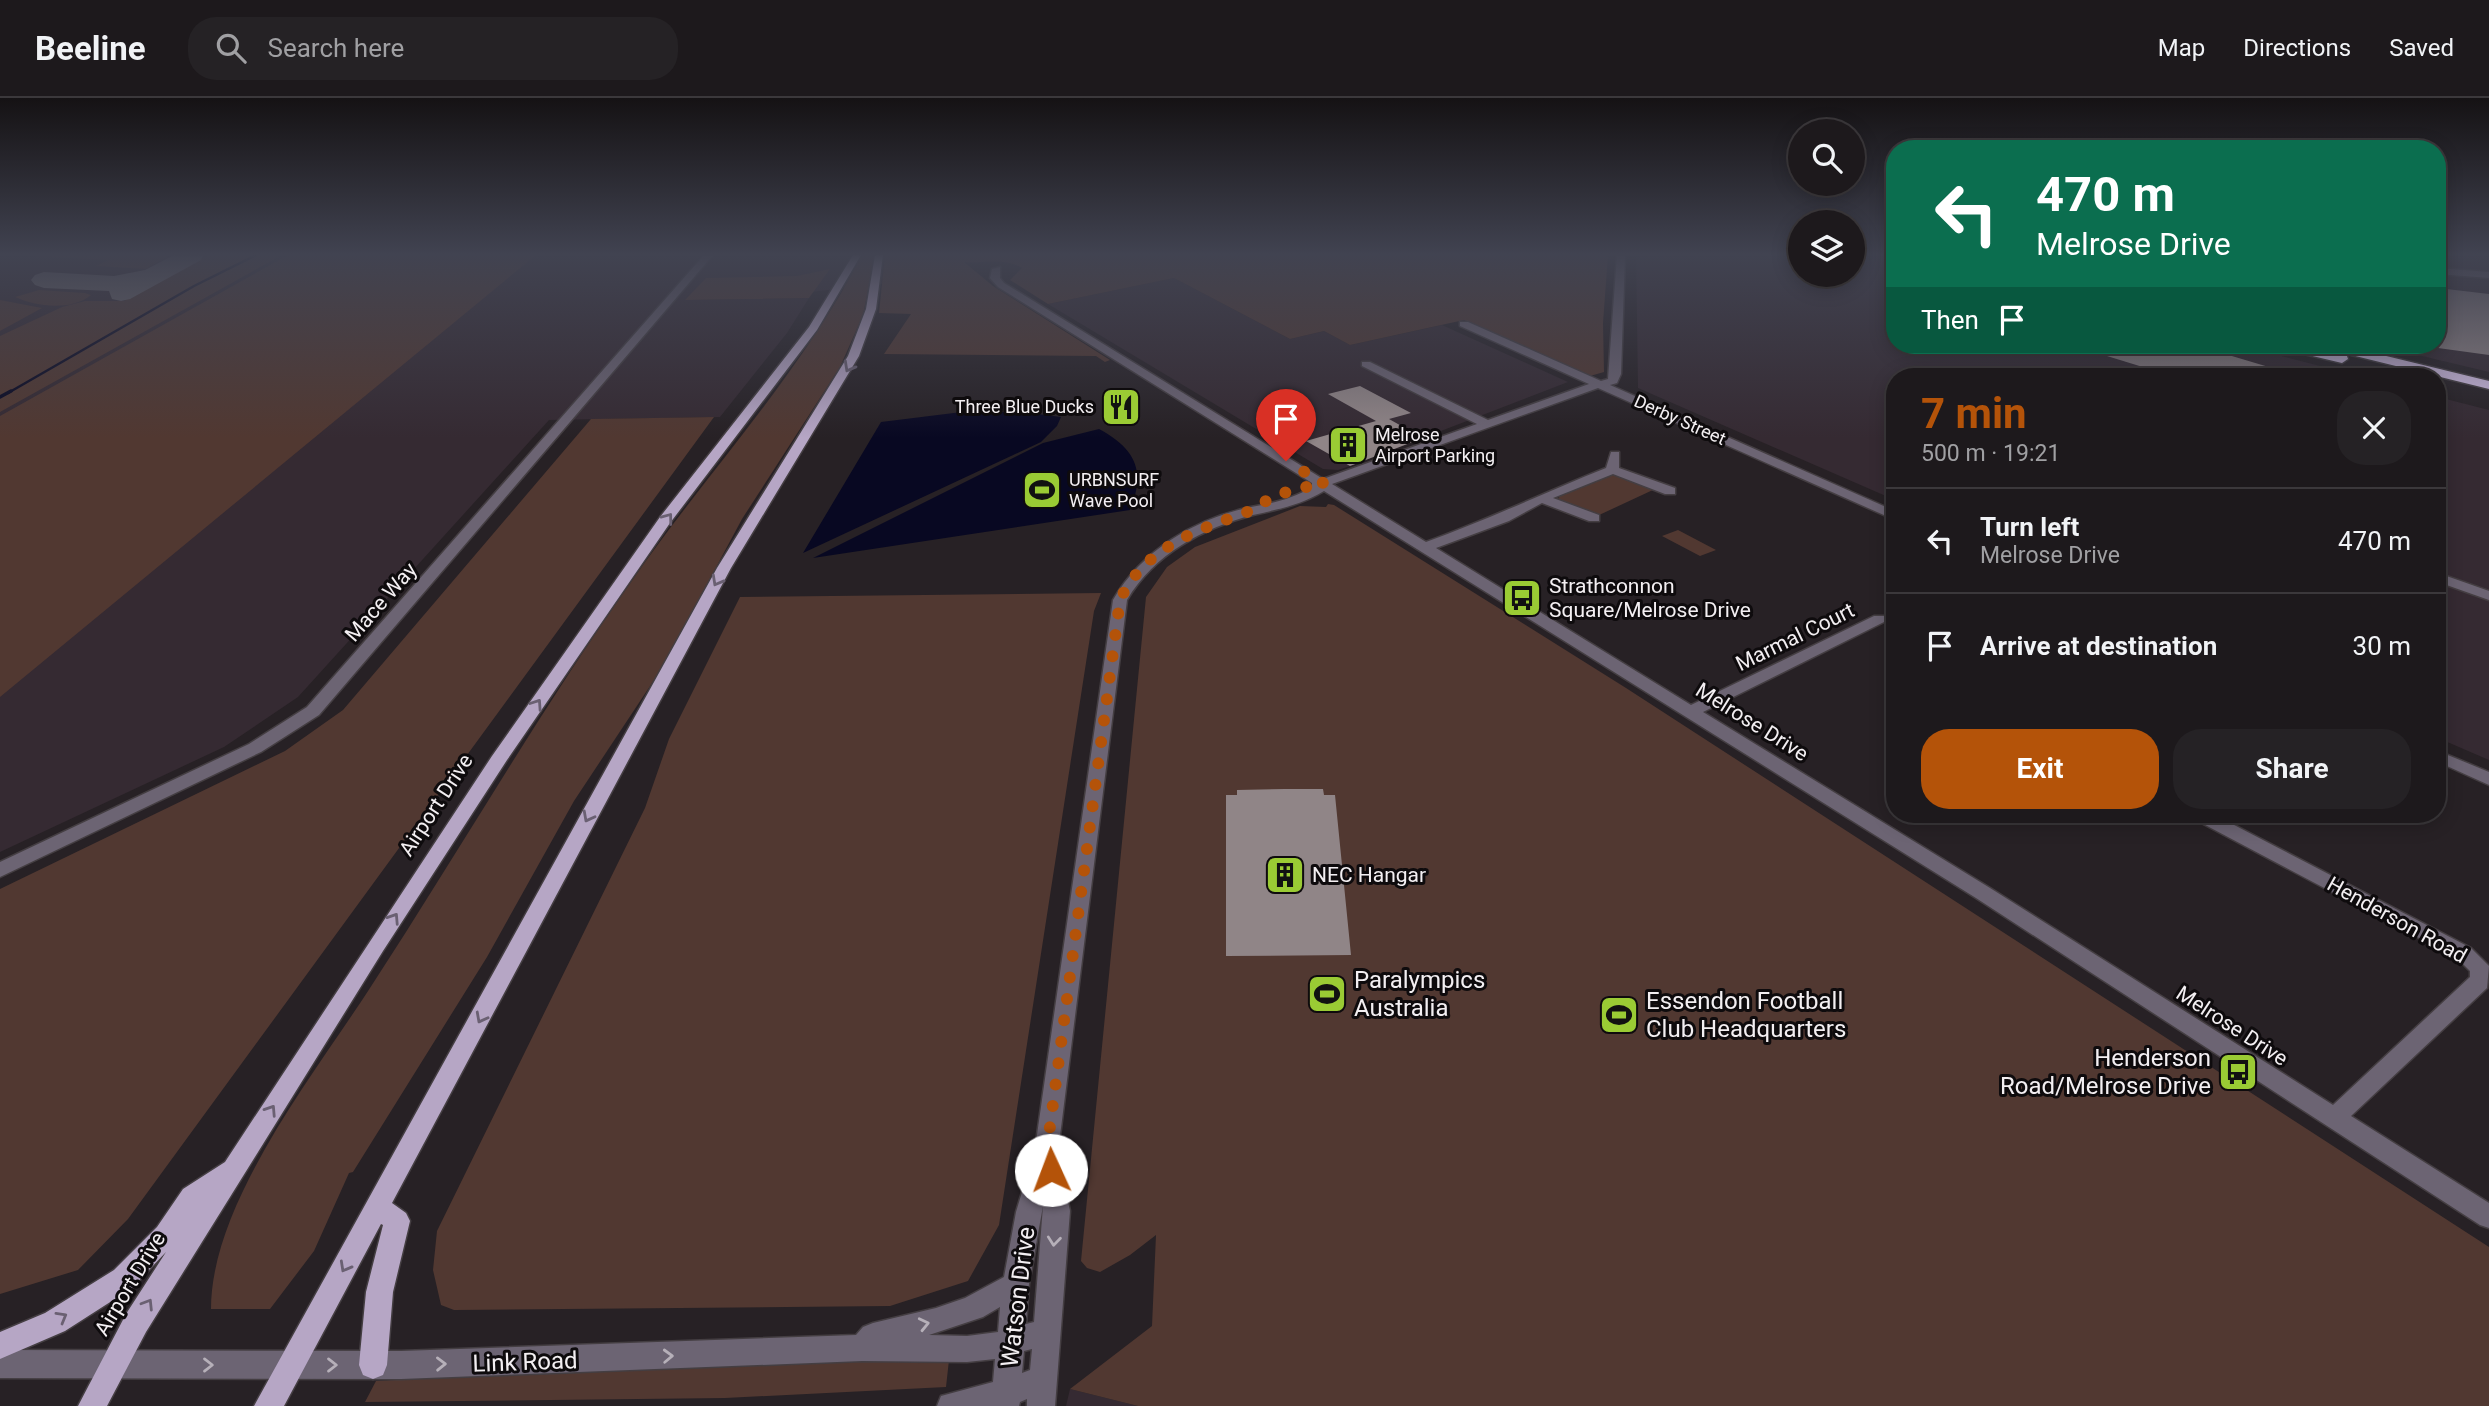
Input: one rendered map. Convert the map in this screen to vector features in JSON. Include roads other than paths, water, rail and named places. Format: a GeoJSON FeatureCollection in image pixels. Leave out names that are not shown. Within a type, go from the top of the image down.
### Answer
{"type":"FeatureCollection","features":[{"type":"Feature","properties":{"kind":"highway"},"geometry":{"type":"LineString","coordinates":[[2319,354],[2376,368]]}},
{"type":"Feature","properties":{"kind":"highway"},"geometry":{"type":"LineString","coordinates":[[2363,354],[2420,368]]}},
{"type":"Feature","properties":{"kind":"highway"},"geometry":{"type":"LineString","coordinates":[[2446,374],[2489,385]]}},
{"type":"Feature","properties":{"kind":"highway"},"geometry":{"type":"LineString","coordinates":[[2446,386],[2489,397]]}},
{"type":"Feature","properties":{"kind":"main road","name":"Airport Drive"},"geometry":{"type":"LineString","coordinates":[[92,1406],[136,1323],[234,1167],[376,946],[565,662],[666,520],[820,316]]}},
{"type":"Feature","properties":{"kind":"main road"},"geometry":{"type":"LineString","coordinates":[[268,1406],[724,568],[836,389],[858,350],[870,316]]}},
{"type":"Feature","properties":{"kind":"main road"},"geometry":{"type":"LineString","coordinates":[[0,1346],[55,1322],[123,1279],[166,1234],[192,1197],[234,1167]]}},
{"type":"Feature","properties":{"kind":"main road"},"geometry":{"type":"LineString","coordinates":[[373,1365],[374,1316],[385,1256],[397,1221],[378,1208]]}},
{"type":"Feature","properties":{"kind":"street","name":"Mace Way"},"geometry":{"type":"LineString","coordinates":[[0,870],[255,748],[284,732],[313,711],[656,316]]}},
{"type":"Feature","properties":{"kind":"street","name":"Melrose Drive"},"geometry":{"type":"LineString","coordinates":[[1052,316],[1983,893],[2489,1217]]}},
{"type":"Feature","properties":{"kind":"street"},"geometry":{"type":"LineString","coordinates":[[1600,385],[1613,381],[1616,373],[1618,316]]}},
{"type":"Feature","properties":{"kind":"street","name":"Derby Street"},"geometry":{"type":"LineString","coordinates":[[1464,324],[1886,512]]}},
{"type":"Feature","properties":{"kind":"street"},"geometry":{"type":"LineString","coordinates":[[1366,364],[1487,424]]}},
{"type":"Feature","properties":{"kind":"street","name":"Watson Drive"},"geometry":{"type":"LineString","coordinates":[[1006,1399],[1016,1284],[1028,1212],[1047,1149],[1120,600],[1132,578],[1162,549],[1196,532],[1253,510],[1278,506],[1314,492],[1325,484],[1600,385]]}},
{"type":"Feature","properties":{"kind":"street"},"geometry":{"type":"LineString","coordinates":[[1612,470],[1615,455]]}},
{"type":"Feature","properties":{"kind":"street"},"geometry":{"type":"LineString","coordinates":[[1425,547],[1504,518],[1612,470],[1670,491]]}},
{"type":"Feature","properties":{"kind":"street"},"geometry":{"type":"LineString","coordinates":[[1543,499],[1594,518]]}},
{"type":"Feature","properties":{"kind":"street"},"geometry":{"type":"LineString","coordinates":[[2446,580],[2489,596]]}},
{"type":"Feature","properties":{"kind":"street","name":"Marmal Court"},"geometry":{"type":"LineString","coordinates":[[1692,711],[1878,619]]}},
{"type":"Feature","properties":{"kind":"street"},"geometry":{"type":"LineString","coordinates":[[2446,760],[2489,779]]}},
{"type":"Feature","properties":{"kind":"street","name":"Henderson Road"},"geometry":{"type":"LineString","coordinates":[[2216,823],[2464,953],[2479,967],[2482,975],[2479,982],[2334,1118]]}},
{"type":"Feature","properties":{"kind":"street","name":"Watson Drive"},"geometry":{"type":"LineString","coordinates":[[1042,1392],[1057,1211],[1047,1149]]}},
{"type":"Feature","properties":{"kind":"street"},"geometry":{"type":"LineString","coordinates":[[862,1348],[873,1336],[973,1308],[1016,1284]]}},
{"type":"Feature","properties":{"kind":"street","name":"Link Road"},"geometry":{"type":"LineString","coordinates":[[0,1364],[373,1365],[525,1362],[862,1348],[967,1349],[1047,1332]]}},
{"type":"Feature","properties":{"kind":"street"},"geometry":{"type":"LineString","coordinates":[[951,1406],[1042,1392]]}},
{"type":"Feature","properties":{"kind":"water","name":"URBNSURF Wave Pool"},"geometry":{"type":"Polygon","coordinates":[[[962,412],[1022,412],[1061,417],[1057,426],[1041,442],[803,553],[881,422],[962,412]]]}},
{"type":"Feature","properties":{"kind":"water","name":"URBNSURF Wave Pool"},"geometry":{"type":"Polygon","coordinates":[[[1099,429],[1122,445],[1134,462],[1137,484],[1130,510],[813,558],[1043,443],[1099,429]]]}},
{"type":"Feature","properties":{"kind":"waterway"},"geometry":{"type":"LineString","coordinates":[[8,393],[142,316]]}},
{"type":"Feature","properties":{"kind":"waterway"},"geometry":{"type":"LineString","coordinates":[[0,397],[11,391]]}},
{"type":"Feature","properties":{"kind":"place","name":"Three Blue Ducks"},"geometry":{"type":"Point","coordinates":[1121,407]}},
{"type":"Feature","properties":{"kind":"place","name":"Melrose Airport Parking"},"geometry":{"type":"Point","coordinates":[1348,445]}},
{"type":"Feature","properties":{"kind":"place","name":"URBNSURF Wave Pool"},"geometry":{"type":"Point","coordinates":[1042,490]}},
{"type":"Feature","properties":{"kind":"place","name":"Strathconnon Square/Melrose Drive"},"geometry":{"type":"Point","coordinates":[1522,598]}},
{"type":"Feature","properties":{"kind":"place","name":"NEC Hangar"},"geometry":{"type":"Point","coordinates":[1285,875]}},
{"type":"Feature","properties":{"kind":"place","name":"Paralympics Australia"},"geometry":{"type":"Point","coordinates":[1327,994]}},
{"type":"Feature","properties":{"kind":"place","name":"Essendon Football Club Headquarters"},"geometry":{"type":"Point","coordinates":[1619,1015]}},
{"type":"Feature","properties":{"kind":"place","name":"Henderson Road/Melrose Drive"},"geometry":{"type":"Point","coordinates":[2238,1072]}}]}
